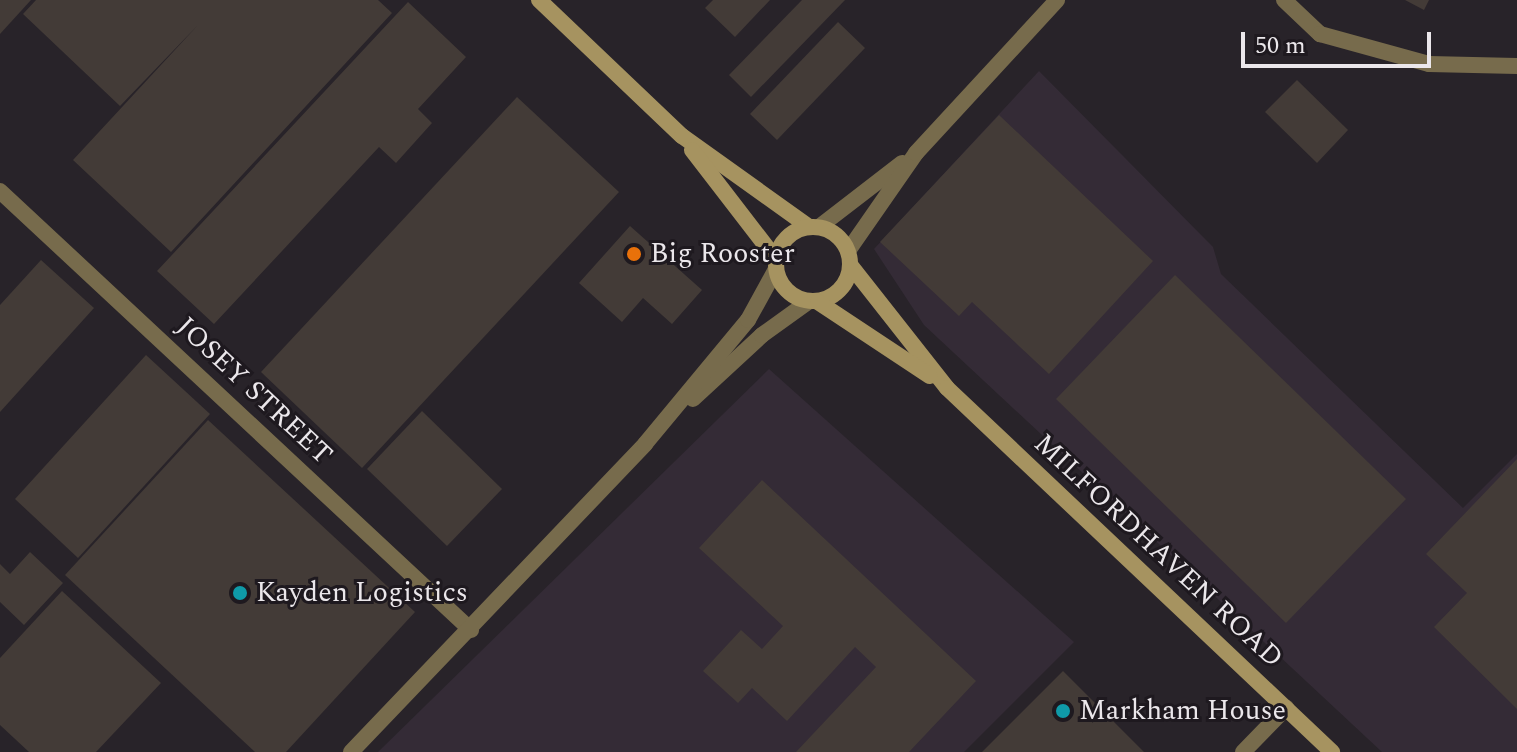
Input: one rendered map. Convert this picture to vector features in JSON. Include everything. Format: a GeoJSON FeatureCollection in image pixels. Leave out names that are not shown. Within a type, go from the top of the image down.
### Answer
{"type":"FeatureCollection","features":[{"type":"Feature","properties":{"kind":"main road"},"geometry":{"type":"LineString","coordinates":[[539,0],[682,136],[814,227],[841,239],[849,258],[837,294],[813,302],[790,294],[776,264],[682,136]]}},
{"type":"Feature","properties":{"kind":"main road"},"geometry":{"type":"LineString","coordinates":[[776,264],[787,237],[814,227]]}},
{"type":"Feature","properties":{"kind":"main road","name":"MILFORDHAVEN ROAD"},"geometry":{"type":"LineString","coordinates":[[849,258],[947,388],[1332,752]]}},
{"type":"Feature","properties":{"kind":"main road","name":"MILFORDHAVEN ROAD"},"geometry":{"type":"LineString","coordinates":[[813,302],[947,388]]}},
{"type":"Feature","properties":{"kind":"street"},"geometry":{"type":"LineString","coordinates":[[849,258],[916,153],[1057,0]]}},
{"type":"Feature","properties":{"kind":"street"},"geometry":{"type":"LineString","coordinates":[[1284,0],[1320,34],[1429,64],[1517,66]]}},
{"type":"Feature","properties":{"kind":"street"},"geometry":{"type":"LineString","coordinates":[[814,227],[916,153]]}},
{"type":"Feature","properties":{"kind":"street","name":"JOSEY STREET"},"geometry":{"type":"LineString","coordinates":[[0,191],[471,630]]}},
{"type":"Feature","properties":{"kind":"street"},"geometry":{"type":"LineString","coordinates":[[351,752],[471,630],[645,444],[748,320],[776,264]]}},
{"type":"Feature","properties":{"kind":"street"},"geometry":{"type":"LineString","coordinates":[[645,444],[762,335],[813,302]]}},
{"type":"Feature","properties":{"kind":"street"},"geometry":{"type":"LineString","coordinates":[[1243,752],[1286,708]]}},
{"type":"Feature","properties":{"kind":"shaded area"},"geometry":{"type":"Polygon","coordinates":[[[1039,71],[1213,247],[1221,274],[1463,508],[1517,454],[1517,752],[1382,752],[924,325],[874,249],[1039,71]]]}},
{"type":"Feature","properties":{"kind":"shaded area"},"geometry":{"type":"Polygon","coordinates":[[[769,369],[1074,642],[964,752],[378,752],[769,369]]]}},
{"type":"Feature","properties":{"kind":"building"},"geometry":{"type":"Polygon","coordinates":[[[0,0],[31,0],[0,34],[0,0]]]}},
{"type":"Feature","properties":{"kind":"building"},"geometry":{"type":"Polygon","coordinates":[[[36,0],[378,0],[392,13],[171,252],[73,160],[198,25],[120,106],[23,14],[36,0]]]}},
{"type":"Feature","properties":{"kind":"building"},"geometry":{"type":"Polygon","coordinates":[[[713,0],[770,0],[735,37],[705,8],[713,0]]]}},
{"type":"Feature","properties":{"kind":"building"},"geometry":{"type":"Polygon","coordinates":[[[802,0],[845,0],[751,97],[729,75],[802,0]]]}},
{"type":"Feature","properties":{"kind":"building"},"geometry":{"type":"Polygon","coordinates":[[[1405,0],[1429,0],[1424,10],[1405,0]]]}},
{"type":"Feature","properties":{"kind":"building"},"geometry":{"type":"Polygon","coordinates":[[[408,2],[466,57],[418,109],[432,123],[396,163],[379,147],[214,324],[157,271],[408,2]]]}},
{"type":"Feature","properties":{"kind":"building"},"geometry":{"type":"Polygon","coordinates":[[[838,22],[865,48],[777,140],[750,114],[838,22]]]}},
{"type":"Feature","properties":{"kind":"building"},"geometry":{"type":"Polygon","coordinates":[[[1297,80],[1348,130],[1317,163],[1265,112],[1297,80]]]}},
{"type":"Feature","properties":{"kind":"building"},"geometry":{"type":"Polygon","coordinates":[[[517,97],[619,192],[362,468],[261,372],[517,97]]]}},
{"type":"Feature","properties":{"kind":"building"},"geometry":{"type":"Polygon","coordinates":[[[999,115],[1153,261],[1049,374],[972,302],[959,316],[880,242],[999,115]]]}},
{"type":"Feature","properties":{"kind":"building","name":"Big Rooster"},"geometry":{"type":"Polygon","coordinates":[[[630,226],[702,290],[672,324],[643,298],[622,322],[579,283],[630,226]]]}},
{"type":"Feature","properties":{"kind":"building"},"geometry":{"type":"Polygon","coordinates":[[[41,260],[94,308],[0,412],[0,305],[41,260]]]}},
{"type":"Feature","properties":{"kind":"building"},"geometry":{"type":"Polygon","coordinates":[[[1175,275],[1406,499],[1286,623],[1056,399],[1175,275]]]}},
{"type":"Feature","properties":{"kind":"building"},"geometry":{"type":"Polygon","coordinates":[[[146,355],[210,414],[78,558],[15,499],[146,355]]]}},
{"type":"Feature","properties":{"kind":"building"},"geometry":{"type":"Polygon","coordinates":[[[422,411],[502,489],[447,546],[367,469],[422,411]]]}},
{"type":"Feature","properties":{"kind":"building","name":"Kayden Logistics"},"geometry":{"type":"Polygon","coordinates":[[[208,420],[415,612],[286,752],[255,752],[65,575],[208,420]]]}},
{"type":"Feature","properties":{"kind":"building"},"geometry":{"type":"Polygon","coordinates":[[[1517,459],[1517,709],[1434,627],[1467,593],[1426,554],[1517,459]]]}},
{"type":"Feature","properties":{"kind":"building"},"geometry":{"type":"Polygon","coordinates":[[[762,480],[976,681],[909,752],[796,752],[876,667],[855,647],[787,721],[752,688],[738,703],[703,671],[741,630],[762,649],[783,626],[699,548],[762,480]]]}},
{"type":"Feature","properties":{"kind":"building"},"geometry":{"type":"Polygon","coordinates":[[[30,552],[63,583],[24,625],[0,602],[0,564],[10,574],[30,552]]]}},
{"type":"Feature","properties":{"kind":"building"},"geometry":{"type":"Polygon","coordinates":[[[62,591],[161,683],[96,752],[29,752],[0,725],[0,658],[62,591]]]}},
{"type":"Feature","properties":{"kind":"building","name":"Markham House"},"geometry":{"type":"Polygon","coordinates":[[[1063,671],[1144,752],[982,752],[1063,671]]]}},
{"type":"Feature","properties":{"kind":"place","name":"Big Rooster"},"geometry":{"type":"Point","coordinates":[634,254]}},
{"type":"Feature","properties":{"kind":"place","name":"Kayden Logistics"},"geometry":{"type":"Point","coordinates":[240,593]}},
{"type":"Feature","properties":{"kind":"place","name":"Markham House"},"geometry":{"type":"Point","coordinates":[1063,711]}}]}
